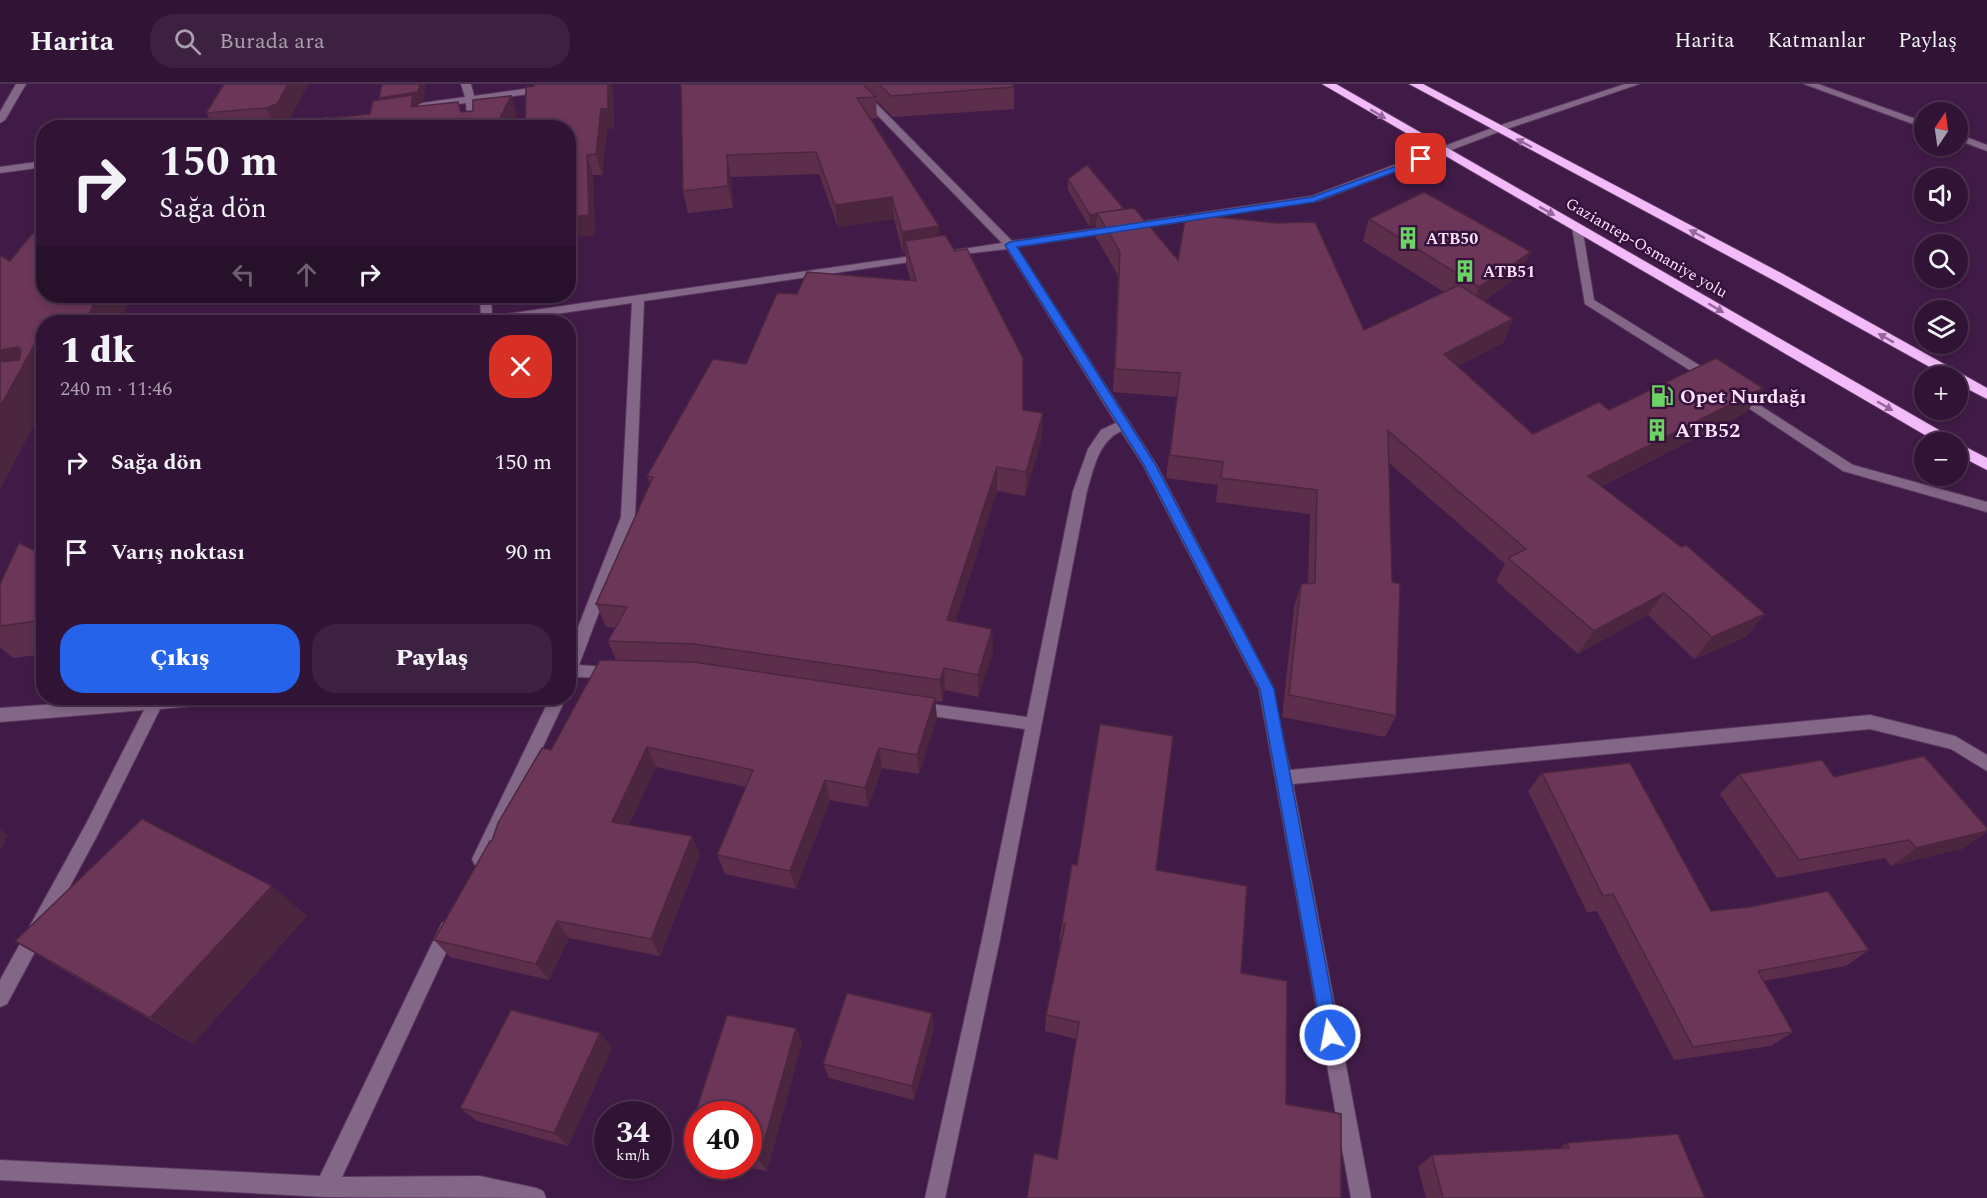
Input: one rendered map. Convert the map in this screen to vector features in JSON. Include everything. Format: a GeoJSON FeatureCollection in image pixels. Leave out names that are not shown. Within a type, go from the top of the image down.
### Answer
{"type":"FeatureCollection","features":[{"type":"Feature","properties":{"kind":"highway","name":"Gaziantep-Osmaniye yolu"},"geometry":{"type":"LineString","coordinates":[[1328,84],[1442,152],[1577,227],[1931,432]]}},
{"type":"Feature","properties":{"kind":"highway","name":"Gaziantep-Osmaniye yolu"},"geometry":{"type":"LineString","coordinates":[[1415,84],[1778,277],[1937,366]]}},
{"type":"Feature","properties":{"kind":"highway","name":"Gaziantep-Osmaniye yolu"},"geometry":{"type":"LineString","coordinates":[[1968,383],[1987,394]]}},
{"type":"Feature","properties":{"kind":"highway"},"geometry":{"type":"LineString","coordinates":[[1968,454],[1987,465]]}},
{"type":"Feature","properties":{"kind":"street"},"geometry":{"type":"LineString","coordinates":[[0,120],[21,84]]}},
{"type":"Feature","properties":{"kind":"street"},"geometry":{"type":"LineString","coordinates":[[466,84],[472,120]]}},
{"type":"Feature","properties":{"kind":"street"},"geometry":{"type":"LineString","coordinates":[[412,108],[581,84]]}},
{"type":"Feature","properties":{"kind":"street"},"geometry":{"type":"LineString","coordinates":[[852,84],[1010,245],[1149,464],[1267,689],[1361,1198]]}},
{"type":"Feature","properties":{"kind":"street"},"geometry":{"type":"LineString","coordinates":[[530,315],[1314,199],[1498,129],[1634,84]]}},
{"type":"Feature","properties":{"kind":"street"},"geometry":{"type":"LineString","coordinates":[[1809,84],[1914,121]]}},
{"type":"Feature","properties":{"kind":"street"},"geometry":{"type":"LineString","coordinates":[[334,120],[341,119]]}},
{"type":"Feature","properties":{"kind":"street"},"geometry":{"type":"LineString","coordinates":[[1968,141],[1987,148]]}},
{"type":"Feature","properties":{"kind":"street"},"geometry":{"type":"LineString","coordinates":[[0,170],[36,165]]}},
{"type":"Feature","properties":{"kind":"street"},"geometry":{"type":"LineString","coordinates":[[1577,227],[1589,302],[1724,386],[1848,468],[1987,507]]}},
{"type":"Feature","properties":{"kind":"street"},"geometry":{"type":"LineString","coordinates":[[576,654],[628,517],[638,299]]}},
{"type":"Feature","properties":{"kind":"street"},"geometry":{"type":"LineString","coordinates":[[935,1198],[991,939],[1080,491],[1093,452],[1106,433],[1124,424]]}},
{"type":"Feature","properties":{"kind":"street"},"geometry":{"type":"LineString","coordinates":[[576,672],[630,673]]}},
{"type":"Feature","properties":{"kind":"street"},"geometry":{"type":"LineString","coordinates":[[0,715],[120,705]]}},
{"type":"Feature","properties":{"kind":"street"},"geometry":{"type":"LineString","coordinates":[[0,998],[92,829],[154,705]]}},
{"type":"Feature","properties":{"kind":"street"},"geometry":{"type":"LineString","coordinates":[[472,878],[555,705]]}},
{"type":"Feature","properties":{"kind":"street"},"geometry":{"type":"LineString","coordinates":[[896,705],[1033,724]]}},
{"type":"Feature","properties":{"kind":"street"},"geometry":{"type":"LineString","coordinates":[[1282,778],[1870,722],[1955,743],[1987,764]]}},
{"type":"Feature","properties":{"kind":"street"},"geometry":{"type":"LineString","coordinates":[[326,1187],[457,910]]}},
{"type":"Feature","properties":{"kind":"street"},"geometry":{"type":"LineString","coordinates":[[0,1170],[326,1187],[478,1192],[536,1198]]}},
{"type":"Feature","properties":{"kind":"building"},"geometry":{"type":"Polygon","coordinates":[[[224,84],[288,84],[277,104],[266,108],[206,113],[224,84]]]}},
{"type":"Feature","properties":{"kind":"building"},"geometry":{"type":"Polygon","coordinates":[[[382,84],[420,84],[418,92],[379,98],[382,84]]]}},
{"type":"Feature","properties":{"kind":"building"},"geometry":{"type":"Polygon","coordinates":[[[534,84],[608,84],[608,109],[601,109],[596,154],[587,155],[589,215],[576,216],[576,120],[525,120],[526,87],[534,86],[534,84]]]}},
{"type":"Feature","properties":{"kind":"building"},"geometry":{"type":"Polygon","coordinates":[[[681,84],[863,84],[876,97],[857,98],[939,226],[902,232],[892,197],[835,205],[816,152],[727,155],[728,186],[683,191],[681,84]]]}},
{"type":"Feature","properties":{"kind":"building"},"geometry":{"type":"Polygon","coordinates":[[[879,84],[1013,84],[1014,87],[891,96],[879,84]]]}},
{"type":"Feature","properties":{"kind":"building"},"geometry":{"type":"Polygon","coordinates":[[[413,95],[411,107],[458,102],[461,112],[473,111],[473,100],[511,96],[499,120],[310,120],[370,114],[373,101],[413,95]]]}},
{"type":"Feature","properties":{"kind":"building"},"geometry":{"type":"Polygon","coordinates":[[[1087,165],[1124,209],[1090,215],[1068,179],[1087,165]]]}},
{"type":"Feature","properties":{"kind":"building"},"geometry":{"type":"Polygon","coordinates":[[[1424,192],[1531,252],[1479,287],[1369,219],[1424,192]]]}},
{"type":"Feature","properties":{"kind":"building"},"geometry":{"type":"Polygon","coordinates":[[[1134,208],[1178,260],[1186,214],[1277,223],[1315,222],[1364,330],[1459,285],[1513,319],[1444,354],[1533,434],[1599,402],[1609,410],[1716,358],[1763,388],[1588,476],[1681,547],[1686,545],[1765,614],[1712,637],[1664,593],[1594,631],[1508,558],[1526,549],[1388,431],[1392,582],[1400,584],[1396,716],[1289,695],[1301,584],[1315,583],[1317,490],[1221,478],[1223,462],[1170,455],[1180,373],[1115,369],[1120,252],[1097,213],[1134,208]]]}},
{"type":"Feature","properties":{"kind":"building"},"geometry":{"type":"Polygon","coordinates":[[[32,234],[36,234],[36,303],[94,303],[89,315],[36,315],[36,342],[0,407],[0,362],[19,360],[21,350],[18,347],[0,350],[0,258],[1,256],[10,261],[32,234]]]}},
{"type":"Feature","properties":{"kind":"building"},"geometry":{"type":"Polygon","coordinates":[[[945,235],[955,251],[967,249],[1023,358],[1023,410],[1043,413],[1026,472],[997,467],[947,620],[992,629],[978,675],[944,668],[940,680],[694,644],[608,641],[627,607],[596,604],[653,477],[647,476],[713,359],[746,364],[777,293],[797,294],[807,272],[916,281],[905,241],[945,235]]]}},
{"type":"Feature","properties":{"kind":"building"},"geometry":{"type":"Polygon","coordinates":[[[19,543],[33,550],[36,545],[36,621],[0,626],[0,584],[19,543]]]}},
{"type":"Feature","properties":{"kind":"building"},"geometry":{"type":"Polygon","coordinates":[[[600,660],[694,662],[935,698],[917,755],[879,748],[865,788],[825,780],[790,871],[717,855],[753,770],[647,747],[612,822],[692,836],[651,939],[557,921],[536,964],[434,940],[492,841],[498,823],[542,748],[551,750],[600,660]]]}},
{"type":"Feature","properties":{"kind":"building"},"geometry":{"type":"Polygon","coordinates":[[[1100,724],[1173,736],[1156,870],[1247,886],[1241,973],[1287,981],[1286,1104],[1341,1114],[1341,1198],[1027,1198],[1034,1153],[1057,1159],[1079,1022],[1046,1015],[1065,924],[1062,923],[1072,864],[1077,865],[1100,724]]]}},
{"type":"Feature","properties":{"kind":"building"},"geometry":{"type":"Polygon","coordinates":[[[1924,756],[1987,828],[1987,831],[1916,848],[1909,840],[1799,860],[1739,774],[1822,760],[1834,777],[1924,756]]]}},
{"type":"Feature","properties":{"kind":"building"},"geometry":{"type":"Polygon","coordinates":[[[1630,763],[1711,911],[1749,907],[1828,891],[1869,950],[1758,971],[1793,1032],[1693,1047],[1613,894],[1603,896],[1542,773],[1630,763]]]}},
{"type":"Feature","properties":{"kind":"building"},"geometry":{"type":"Polygon","coordinates":[[[142,819],[272,886],[150,1018],[15,941],[142,819]]]}},
{"type":"Feature","properties":{"kind":"building"},"geometry":{"type":"Polygon","coordinates":[[[847,993],[932,1013],[912,1086],[823,1064],[847,993]]]}},
{"type":"Feature","properties":{"kind":"building"},"geometry":{"type":"Polygon","coordinates":[[[511,1010],[600,1033],[554,1133],[460,1108],[511,1010]]]}},
{"type":"Feature","properties":{"kind":"building"},"geometry":{"type":"Polygon","coordinates":[[[727,1015],[796,1028],[762,1149],[762,1101],[699,1101],[727,1015]]]}},
{"type":"Feature","properties":{"kind":"building"},"geometry":{"type":"Polygon","coordinates":[[[1678,1134],[1705,1198],[1443,1198],[1432,1155],[1569,1148],[1567,1143],[1678,1134]]]}},
{"type":"Feature","properties":{"kind":"place","name":"ATB50"},"geometry":{"type":"Point","coordinates":[1408,238]}},
{"type":"Feature","properties":{"kind":"place","name":"ATB51"},"geometry":{"type":"Point","coordinates":[1465,271]}},
{"type":"Feature","properties":{"kind":"place","name":"Opet Nurdağı"},"geometry":{"type":"Point","coordinates":[1662,396]}},
{"type":"Feature","properties":{"kind":"place","name":"ATB52"},"geometry":{"type":"Point","coordinates":[1657,430]}},
{"type":"Feature","properties":{"kind":"route"},"geometry":{"type":"LineString","coordinates":[[1330,1035],[1267,689],[1149,464],[1010,245],[1314,199],[1421,159]]}}]}
